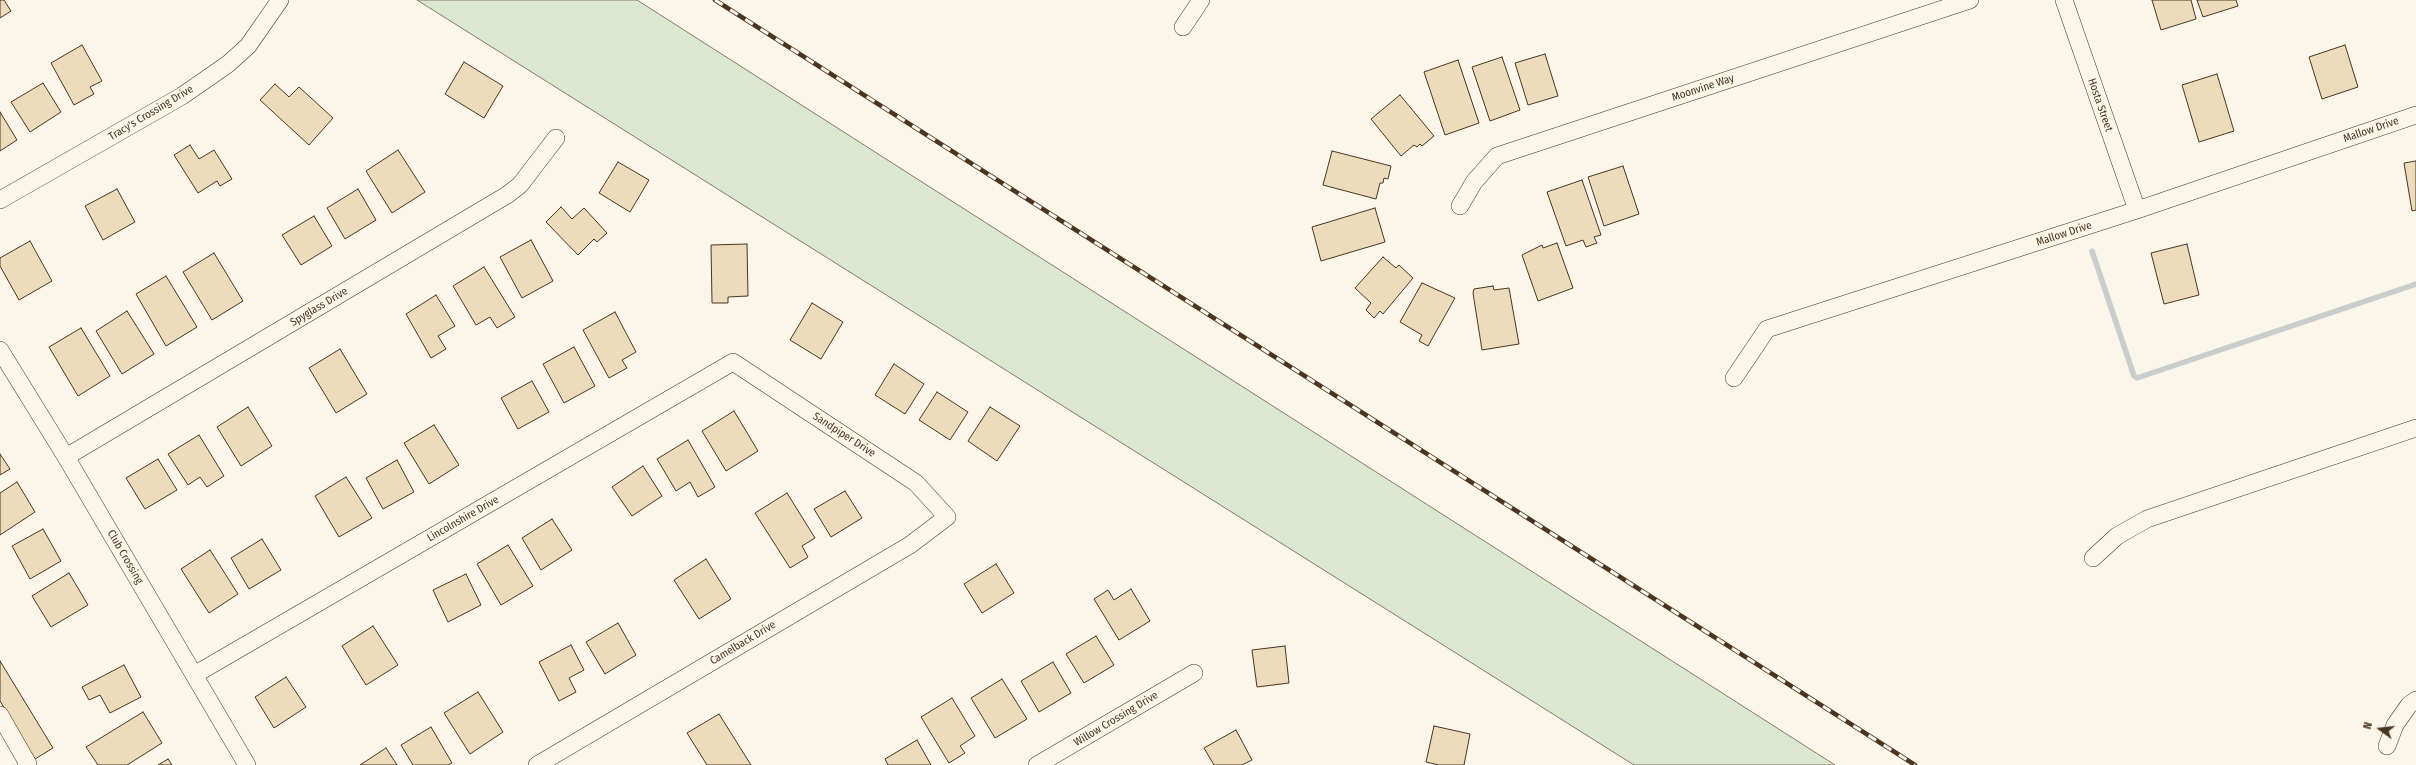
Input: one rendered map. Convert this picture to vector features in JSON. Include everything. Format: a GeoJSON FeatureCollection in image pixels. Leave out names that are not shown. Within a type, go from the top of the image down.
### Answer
{"type":"FeatureCollection","features":[{"type":"Feature","properties":{"kind":"street","name":"Tracy's Crossing Drive"},"geometry":{"type":"LineString","coordinates":[[0,200],[182,96],[221,69],[248,46],[280,0]]}},
{"type":"Feature","properties":{"kind":"street"},"geometry":{"type":"LineString","coordinates":[[1183,28],[1201,0]]}},
{"type":"Feature","properties":{"kind":"street","name":"Moonvine Way"},"geometry":{"type":"LineString","coordinates":[[1460,206],[1474,182],[1497,156],[1970,0]]}},
{"type":"Feature","properties":{"kind":"street","name":"Hosta Street"},"geometry":{"type":"LineString","coordinates":[[2064,0],[2137,210]]}},
{"type":"Feature","properties":{"kind":"street","name":"Mallow Drive"},"geometry":{"type":"LineString","coordinates":[[1734,378],[1767,329],[2137,210],[2416,115]]}},
{"type":"Feature","properties":{"kind":"street","name":"Spyglass Drive"},"geometry":{"type":"LineString","coordinates":[[66,457],[507,195],[520,186],[556,138]]}},
{"type":"Feature","properties":{"kind":"street","name":"Club Crossing"},"geometry":{"type":"LineString","coordinates":[[0,350],[66,457],[247,765]]}},
{"type":"Feature","properties":{"kind":"street","name":"Sandpiper Drive"},"geometry":{"type":"LineString","coordinates":[[732,362],[916,483],[947,518]]}},
{"type":"Feature","properties":{"kind":"street","name":"Lincolnshire Drive"},"geometry":{"type":"LineString","coordinates":[[194,675],[732,362]]}},
{"type":"Feature","properties":{"kind":"street"},"geometry":{"type":"LineString","coordinates":[[2092,558],[2117,536],[2147,519],[2416,428]]}},
{"type":"Feature","properties":{"kind":"street","name":"Camelback Drive"},"geometry":{"type":"LineString","coordinates":[[537,765],[910,545],[947,518]]}},
{"type":"Feature","properties":{"kind":"street","name":"Willow Crossing Drive"},"geometry":{"type":"LineString","coordinates":[[1037,765],[1194,673]]}},
{"type":"Feature","properties":{"kind":"street"},"geometry":{"type":"LineString","coordinates":[[2387,746],[2395,725],[2409,705],[2416,700]]}},
{"type":"Feature","properties":{"kind":"street"},"geometry":{"type":"LineString","coordinates":[[0,715],[28,764],[26,765]]}},
{"type":"Feature","properties":{"kind":"green space"},"geometry":{"type":"Polygon","coordinates":[[[417,0],[637,0],[1835,765],[1634,765],[417,0]]]}},
{"type":"Feature","properties":{"kind":"building"},"geometry":{"type":"Polygon","coordinates":[[[0,0],[4,0],[11,11],[0,18],[0,0]]]}},
{"type":"Feature","properties":{"kind":"building"},"geometry":{"type":"Polygon","coordinates":[[[2152,0],[2191,0],[2196,19],[2161,30],[2152,0]]]}},
{"type":"Feature","properties":{"kind":"building"},"geometry":{"type":"Polygon","coordinates":[[[2197,0],[2236,0],[2238,6],[2203,17],[2197,0]]]}},
{"type":"Feature","properties":{"kind":"building"},"geometry":{"type":"Polygon","coordinates":[[[82,45],[102,81],[90,87],[94,94],[74,105],[51,63],[82,45]]]}},
{"type":"Feature","properties":{"kind":"building"},"geometry":{"type":"Polygon","coordinates":[[[2345,45],[2358,87],[2322,99],[2309,57],[2345,45]]]}},
{"type":"Feature","properties":{"kind":"building"},"geometry":{"type":"Polygon","coordinates":[[[1545,54],[1558,96],[1528,105],[1515,63],[1545,54]]]}},
{"type":"Feature","properties":{"kind":"building"},"geometry":{"type":"Polygon","coordinates":[[[1502,57],[1520,110],[1490,121],[1472,67],[1502,57]]]}},
{"type":"Feature","properties":{"kind":"building"},"geometry":{"type":"Polygon","coordinates":[[[1458,60],[1479,123],[1445,135],[1424,72],[1458,60]]]}},
{"type":"Feature","properties":{"kind":"building"},"geometry":{"type":"Polygon","coordinates":[[[464,62],[503,86],[484,118],[445,94],[464,62]]]}},
{"type":"Feature","properties":{"kind":"building"},"geometry":{"type":"Polygon","coordinates":[[[2217,74],[2234,131],[2199,142],[2182,85],[2217,74]]]}},
{"type":"Feature","properties":{"kind":"building"},"geometry":{"type":"Polygon","coordinates":[[[43,83],[61,112],[30,132],[11,102],[43,83]]]}},
{"type":"Feature","properties":{"kind":"building"},"geometry":{"type":"Polygon","coordinates":[[[275,84],[289,97],[299,87],[333,118],[309,145],[260,100],[275,84]]]}},
{"type":"Feature","properties":{"kind":"building"},"geometry":{"type":"Polygon","coordinates":[[[1400,95],[1434,136],[1422,146],[1420,144],[1417,147],[1414,145],[1401,156],[1371,119],[1400,95]]]}},
{"type":"Feature","properties":{"kind":"building"},"geometry":{"type":"Polygon","coordinates":[[[0,112],[17,140],[0,151],[0,112]]]}},
{"type":"Feature","properties":{"kind":"building"},"geometry":{"type":"Polygon","coordinates":[[[190,145],[199,159],[214,150],[232,179],[220,186],[217,181],[198,193],[174,155],[190,145]]]}},
{"type":"Feature","properties":{"kind":"building"},"geometry":{"type":"Polygon","coordinates":[[[398,150],[425,192],[392,213],[366,171],[398,150]]]}},
{"type":"Feature","properties":{"kind":"building"},"geometry":{"type":"Polygon","coordinates":[[[1332,151],[1391,166],[1388,179],[1384,178],[1383,183],[1380,183],[1376,199],[1323,185],[1332,151]]]}},
{"type":"Feature","properties":{"kind":"building"},"geometry":{"type":"Polygon","coordinates":[[[2416,161],[2416,210],[2412,211],[2404,163],[2416,161]]]}},
{"type":"Feature","properties":{"kind":"building"},"geometry":{"type":"Polygon","coordinates":[[[618,162],[649,180],[630,212],[599,193],[618,162]]]}},
{"type":"Feature","properties":{"kind":"building"},"geometry":{"type":"Polygon","coordinates":[[[1623,166],[1639,214],[1604,226],[1588,177],[1623,166]]]}},
{"type":"Feature","properties":{"kind":"building"},"geometry":{"type":"Polygon","coordinates":[[[1582,180],[1601,235],[1594,237],[1597,243],[1586,247],[1583,240],[1566,246],[1547,192],[1582,180]]]}},
{"type":"Feature","properties":{"kind":"building"},"geometry":{"type":"Polygon","coordinates":[[[117,189],[135,222],[103,240],[85,206],[117,189]]]}},
{"type":"Feature","properties":{"kind":"building"},"geometry":{"type":"Polygon","coordinates":[[[358,189],[376,220],[345,239],[327,208],[358,189]]]}},
{"type":"Feature","properties":{"kind":"building"},"geometry":{"type":"Polygon","coordinates":[[[561,207],[572,219],[584,208],[607,233],[597,242],[594,239],[578,255],[546,222],[561,207]]]}},
{"type":"Feature","properties":{"kind":"building"},"geometry":{"type":"Polygon","coordinates":[[[1375,208],[1385,242],[1321,261],[1312,227],[1375,208]]]}},
{"type":"Feature","properties":{"kind":"building"},"geometry":{"type":"Polygon","coordinates":[[[314,216],[332,246],[301,265],[282,235],[314,216]]]}},
{"type":"Feature","properties":{"kind":"building"},"geometry":{"type":"Polygon","coordinates":[[[531,240],[553,281],[522,298],[500,257],[531,240]]]}},
{"type":"Feature","properties":{"kind":"building"},"geometry":{"type":"Polygon","coordinates":[[[30,241],[52,281],[19,300],[0,266],[0,258],[30,241]]]}},
{"type":"Feature","properties":{"kind":"building"},"geometry":{"type":"Polygon","coordinates":[[[1557,243],[1573,288],[1538,301],[1522,255],[1542,245],[1543,248],[1557,243]]]}},
{"type":"Feature","properties":{"kind":"building"},"geometry":{"type":"Polygon","coordinates":[[[747,244],[748,296],[728,297],[728,303],[712,303],[711,245],[747,244]]]}},
{"type":"Feature","properties":{"kind":"building"},"geometry":{"type":"Polygon","coordinates":[[[2187,244],[2199,295],[2164,304],[2151,253],[2187,244]]]}},
{"type":"Feature","properties":{"kind":"building"},"geometry":{"type":"Polygon","coordinates":[[[214,253],[243,301],[212,320],[183,272],[214,253]]]}},
{"type":"Feature","properties":{"kind":"building"},"geometry":{"type":"Polygon","coordinates":[[[1383,257],[1396,268],[1399,265],[1413,278],[1383,314],[1380,311],[1374,318],[1366,310],[1371,303],[1355,288],[1383,257]]]}},
{"type":"Feature","properties":{"kind":"building"},"geometry":{"type":"Polygon","coordinates":[[[484,267],[515,317],[497,328],[490,317],[476,325],[453,286],[484,267]]]}},
{"type":"Feature","properties":{"kind":"building"},"geometry":{"type":"Polygon","coordinates":[[[166,276],[197,327],[166,346],[136,294],[166,276]]]}},
{"type":"Feature","properties":{"kind":"building"},"geometry":{"type":"Polygon","coordinates":[[[1422,283],[1455,298],[1428,346],[1419,341],[1422,335],[1400,322],[1422,283]]]}},
{"type":"Feature","properties":{"kind":"building"},"geometry":{"type":"Polygon","coordinates":[[[1493,286],[1494,290],[1509,288],[1519,344],[1482,350],[1473,293],[1474,289],[1493,286]]]}},
{"type":"Feature","properties":{"kind":"building"},"geometry":{"type":"Polygon","coordinates":[[[436,295],[455,326],[438,336],[446,349],[431,358],[406,314],[436,295]]]}},
{"type":"Feature","properties":{"kind":"building"},"geometry":{"type":"Polygon","coordinates":[[[812,303],[843,322],[821,359],[790,340],[812,303]]]}},
{"type":"Feature","properties":{"kind":"building"},"geometry":{"type":"Polygon","coordinates":[[[127,311],[154,354],[122,374],[96,331],[127,311]]]}},
{"type":"Feature","properties":{"kind":"building"},"geometry":{"type":"Polygon","coordinates":[[[615,312],[636,352],[622,360],[627,368],[609,378],[583,330],[615,312]]]}},
{"type":"Feature","properties":{"kind":"building"},"geometry":{"type":"Polygon","coordinates":[[[81,328],[110,376],[78,396],[49,347],[81,328]]]}},
{"type":"Feature","properties":{"kind":"building"},"geometry":{"type":"Polygon","coordinates":[[[574,347],[595,386],[564,403],[543,364],[574,347]]]}},
{"type":"Feature","properties":{"kind":"building"},"geometry":{"type":"Polygon","coordinates":[[[340,349],[367,394],[336,413],[309,368],[340,349]]]}},
{"type":"Feature","properties":{"kind":"building"},"geometry":{"type":"Polygon","coordinates":[[[894,364],[924,384],[905,414],[875,395],[894,364]]]}},
{"type":"Feature","properties":{"kind":"building"},"geometry":{"type":"Polygon","coordinates":[[[532,381],[549,412],[518,429],[501,398],[532,381]]]}},
{"type":"Feature","properties":{"kind":"building"},"geometry":{"type":"Polygon","coordinates":[[[937,392],[968,412],[950,440],[919,420],[937,392]]]}},
{"type":"Feature","properties":{"kind":"building"},"geometry":{"type":"Polygon","coordinates":[[[248,407],[272,446],[241,466],[217,427],[248,407]]]}},
{"type":"Feature","properties":{"kind":"building"},"geometry":{"type":"Polygon","coordinates":[[[990,407],[1020,426],[997,461],[968,441],[990,407]]]}},
{"type":"Feature","properties":{"kind":"building"},"geometry":{"type":"Polygon","coordinates":[[[734,411],[758,451],[726,471],[702,431],[734,411]]]}},
{"type":"Feature","properties":{"kind":"building"},"geometry":{"type":"Polygon","coordinates":[[[434,425],[459,465],[429,484],[404,443],[434,425]]]}},
{"type":"Feature","properties":{"kind":"building"},"geometry":{"type":"Polygon","coordinates":[[[199,435],[224,476],[207,487],[200,477],[188,485],[168,454],[199,435]]]}},
{"type":"Feature","properties":{"kind":"building"},"geometry":{"type":"Polygon","coordinates":[[[688,440],[715,487],[698,497],[690,482],[676,491],[657,459],[688,440]]]}},
{"type":"Feature","properties":{"kind":"building"},"geometry":{"type":"Polygon","coordinates":[[[0,454],[10,469],[0,475],[0,454]]]}},
{"type":"Feature","properties":{"kind":"building"},"geometry":{"type":"Polygon","coordinates":[[[158,459],[177,490],[145,509],[126,478],[158,459]]]}},
{"type":"Feature","properties":{"kind":"building"},"geometry":{"type":"Polygon","coordinates":[[[397,460],[414,492],[383,509],[366,478],[397,460]]]}},
{"type":"Feature","properties":{"kind":"building"},"geometry":{"type":"Polygon","coordinates":[[[643,466],[662,496],[632,516],[612,487],[643,466]]]}},
{"type":"Feature","properties":{"kind":"building"},"geometry":{"type":"Polygon","coordinates":[[[346,477],[372,518],[339,537],[315,496],[346,477]]]}},
{"type":"Feature","properties":{"kind":"building"},"geometry":{"type":"Polygon","coordinates":[[[17,482],[35,512],[0,535],[0,493],[17,482]]]}},
{"type":"Feature","properties":{"kind":"building"},"geometry":{"type":"Polygon","coordinates":[[[845,491],[862,518],[831,537],[814,509],[845,491]]]}},
{"type":"Feature","properties":{"kind":"building"},"geometry":{"type":"Polygon","coordinates":[[[787,493],[815,538],[802,546],[808,557],[790,568],[755,513],[787,493]]]}},
{"type":"Feature","properties":{"kind":"building"},"geometry":{"type":"Polygon","coordinates":[[[552,519],[572,550],[541,570],[522,538],[552,519]]]}},
{"type":"Feature","properties":{"kind":"building"},"geometry":{"type":"Polygon","coordinates":[[[43,529],[61,561],[30,579],[12,546],[43,529]]]}},
{"type":"Feature","properties":{"kind":"building"},"geometry":{"type":"Polygon","coordinates":[[[262,539],[281,570],[249,589],[231,558],[262,539]]]}},
{"type":"Feature","properties":{"kind":"building"},"geometry":{"type":"Polygon","coordinates":[[[508,545],[533,586],[501,605],[477,564],[508,545]]]}},
{"type":"Feature","properties":{"kind":"building"},"geometry":{"type":"Polygon","coordinates":[[[210,550],[238,594],[209,613],[181,569],[210,550]]]}},
{"type":"Feature","properties":{"kind":"building"},"geometry":{"type":"Polygon","coordinates":[[[706,559],[731,599],[699,619],[674,580],[706,559]]]}},
{"type":"Feature","properties":{"kind":"building"},"geometry":{"type":"Polygon","coordinates":[[[996,564],[1014,593],[982,613],[964,584],[996,564]]]}},
{"type":"Feature","properties":{"kind":"building"},"geometry":{"type":"Polygon","coordinates":[[[69,573],[88,605],[51,627],[32,596],[69,573]]]}},
{"type":"Feature","properties":{"kind":"building"},"geometry":{"type":"Polygon","coordinates":[[[466,574],[481,605],[448,622],[433,590],[466,574]]]}},
{"type":"Feature","properties":{"kind":"building"},"geometry":{"type":"Polygon","coordinates":[[[1131,589],[1150,621],[1119,640],[1094,599],[1108,590],[1114,600],[1131,589]]]}},
{"type":"Feature","properties":{"kind":"building"},"geometry":{"type":"Polygon","coordinates":[[[618,623],[636,655],[605,674],[586,642],[618,623]]]}},
{"type":"Feature","properties":{"kind":"building"},"geometry":{"type":"Polygon","coordinates":[[[373,626],[398,665],[366,685],[342,646],[373,626]]]}},
{"type":"Feature","properties":{"kind":"building"},"geometry":{"type":"Polygon","coordinates":[[[1096,636],[1114,665],[1084,683],[1066,654],[1096,636]]]}},
{"type":"Feature","properties":{"kind":"building"},"geometry":{"type":"Polygon","coordinates":[[[571,645],[584,670],[569,678],[576,692],[559,701],[539,662],[571,645]]]}},
{"type":"Feature","properties":{"kind":"building"},"geometry":{"type":"Polygon","coordinates":[[[1285,646],[1289,683],[1257,687],[1252,650],[1285,646]]]}},
{"type":"Feature","properties":{"kind":"building"},"geometry":{"type":"Polygon","coordinates":[[[0,661],[53,748],[35,759],[0,701],[0,661]]]}},
{"type":"Feature","properties":{"kind":"building"},"geometry":{"type":"Polygon","coordinates":[[[1053,662],[1071,693],[1039,712],[1021,681],[1053,662]]]}},
{"type":"Feature","properties":{"kind":"building"},"geometry":{"type":"Polygon","coordinates":[[[124,665],[141,697],[110,713],[100,695],[89,700],[82,687],[124,665]]]}},
{"type":"Feature","properties":{"kind":"building"},"geometry":{"type":"Polygon","coordinates":[[[286,677],[306,707],[274,728],[255,697],[286,677]]]}},
{"type":"Feature","properties":{"kind":"building"},"geometry":{"type":"Polygon","coordinates":[[[1002,679],[1027,719],[995,738],[971,698],[1002,679]]]}},
{"type":"Feature","properties":{"kind":"building"},"geometry":{"type":"Polygon","coordinates":[[[478,692],[503,732],[470,754],[444,713],[478,692]]]}},
{"type":"Feature","properties":{"kind":"building"},"geometry":{"type":"Polygon","coordinates":[[[952,698],[975,736],[960,746],[965,753],[949,763],[921,717],[952,698]]]}},
{"type":"Feature","properties":{"kind":"building"},"geometry":{"type":"Polygon","coordinates":[[[143,712],[162,743],[127,765],[98,765],[86,747],[143,712]]]}},
{"type":"Feature","properties":{"kind":"building"},"geometry":{"type":"Polygon","coordinates":[[[719,714],[751,765],[707,765],[687,733],[719,714]]]}},
{"type":"Feature","properties":{"kind":"building"},"geometry":{"type":"Polygon","coordinates":[[[1434,726],[1470,734],[1464,765],[1439,765],[1426,762],[1434,726]]]}},
{"type":"Feature","properties":{"kind":"building"},"geometry":{"type":"Polygon","coordinates":[[[431,727],[452,763],[448,765],[413,765],[401,745],[431,727]]]}},
{"type":"Feature","properties":{"kind":"building"},"geometry":{"type":"Polygon","coordinates":[[[1236,730],[1252,760],[1242,765],[1214,765],[1204,748],[1236,730]]]}},
{"type":"Feature","properties":{"kind":"building"},"geometry":{"type":"Polygon","coordinates":[[[917,740],[931,765],[888,765],[885,759],[917,740]]]}},
{"type":"Feature","properties":{"kind":"building"},"geometry":{"type":"Polygon","coordinates":[[[386,748],[397,765],[360,765],[386,748]]]}},
{"type":"Feature","properties":{"kind":"building"},"geometry":{"type":"Polygon","coordinates":[[[168,759],[172,765],[158,765],[168,759]]]}},
{"type":"Feature","properties":{"kind":"waterway"},"geometry":{"type":"LineString","coordinates":[[2092,251],[2134,376],[2137,378],[2416,284]]}},
{"type":"Feature","properties":{"kind":"railway"},"geometry":{"type":"LineString","coordinates":[[715,0],[1915,765]]}}]}
